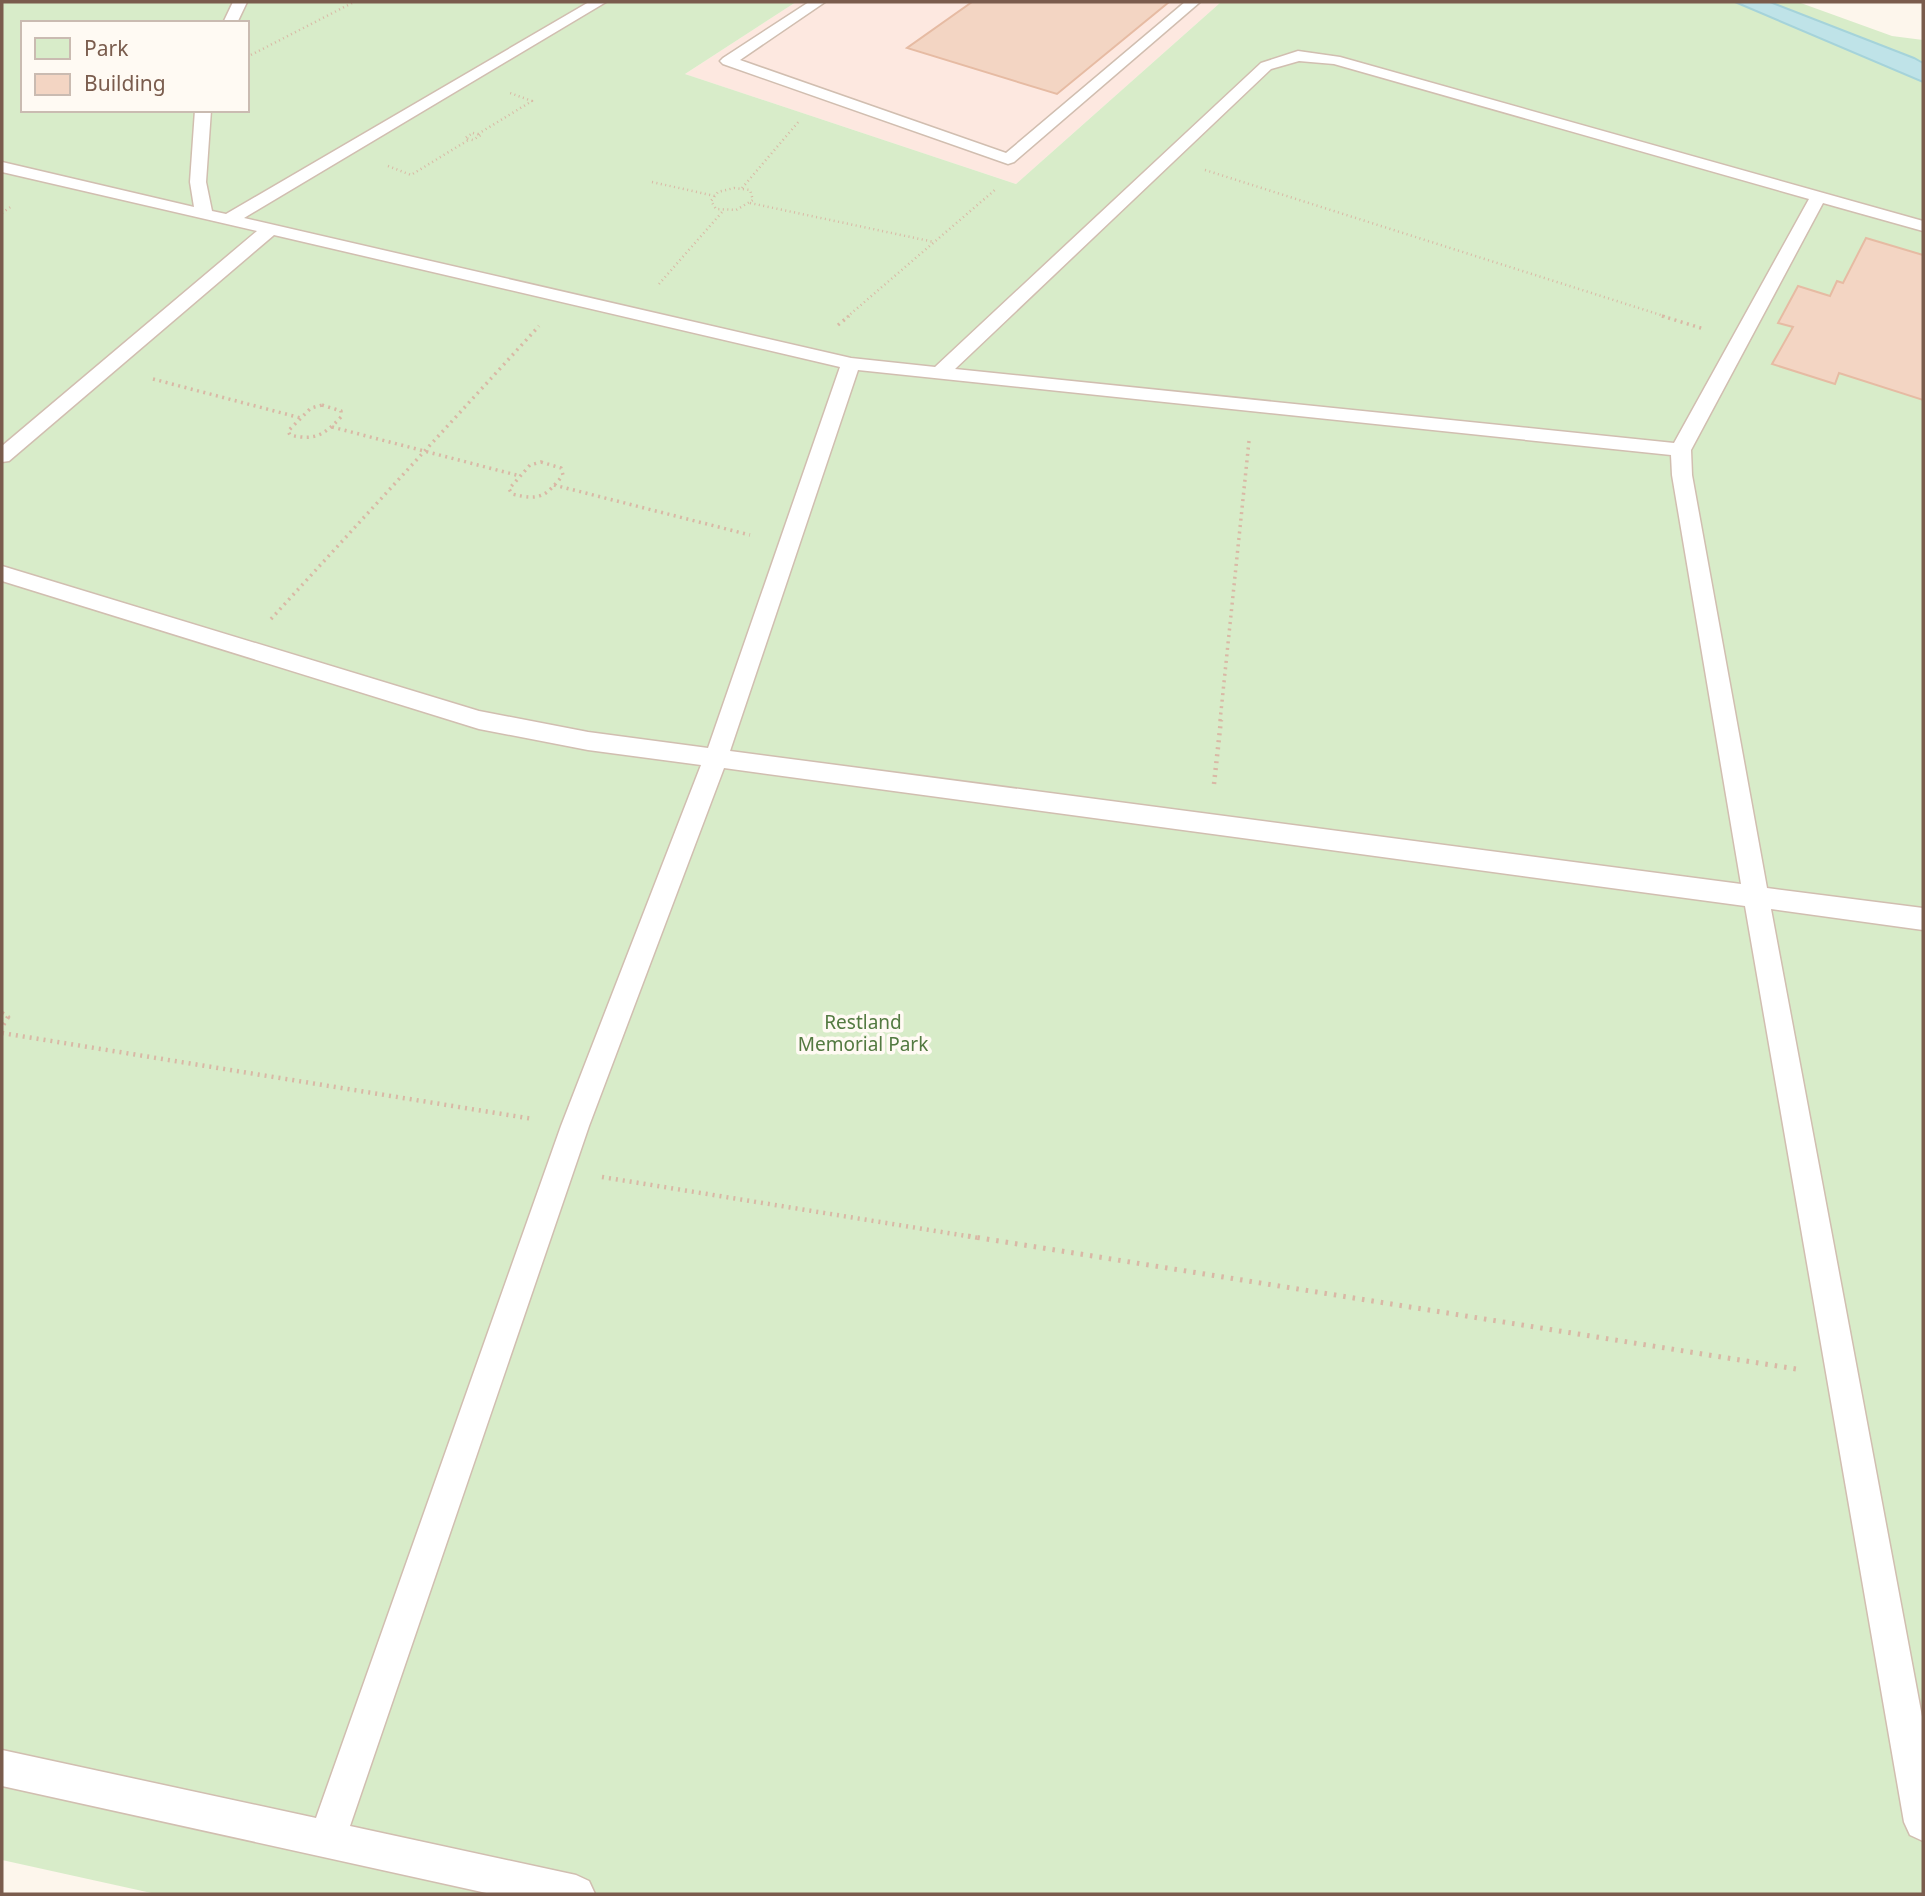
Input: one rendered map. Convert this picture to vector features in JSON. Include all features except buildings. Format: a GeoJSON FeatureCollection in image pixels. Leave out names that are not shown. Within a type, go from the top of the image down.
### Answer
{"type":"FeatureCollection","features":[{"type":"Feature","properties":{"kind":"lane"},"geometry":{"type":"LineString","coordinates":[[231,21],[240,2]]}},
{"type":"Feature","properties":{"kind":"lane"},"geometry":{"type":"LineString","coordinates":[[230,219],[599,2]]}},
{"type":"Feature","properties":{"kind":"lane"},"geometry":{"type":"LineString","coordinates":[[817,2],[728,61],[1008,159],[1193,2]]}},
{"type":"Feature","properties":{"kind":"lane"},"geometry":{"type":"LineString","coordinates":[[941,372],[1266,66],[1284,58],[1311,56],[1335,60],[1923,226]]}},
{"type":"Feature","properties":{"kind":"lane"},"geometry":{"type":"LineString","coordinates":[[203,112],[198,182],[204,213]]}},
{"type":"Feature","properties":{"kind":"lane"},"geometry":{"type":"LineString","coordinates":[[2,167],[851,364],[1681,450]]}},
{"type":"Feature","properties":{"kind":"lane"},"geometry":{"type":"LineString","coordinates":[[1818,197],[1681,450],[1682,475],[1754,896],[1845,1377],[1923,1822]]}},
{"type":"Feature","properties":{"kind":"lane"},"geometry":{"type":"LineString","coordinates":[[2,456],[272,228]]}},
{"type":"Feature","properties":{"kind":"lane"},"geometry":{"type":"LineString","coordinates":[[327,1839],[575,1125],[716,758],[851,364]]}},
{"type":"Feature","properties":{"kind":"lane"},"geometry":{"type":"LineString","coordinates":[[2,573],[479,720],[588,741],[1923,919]]}},
{"type":"Feature","properties":{"kind":"lane"},"geometry":{"type":"LineString","coordinates":[[2,1768],[576,1894]]}},
{"type":"Feature","properties":{"kind":"path"},"geometry":{"type":"LineString","coordinates":[[248,56],[354,2]]}},
{"type":"Feature","properties":{"kind":"path"},"geometry":{"type":"LineString","coordinates":[[742,189],[802,119]]}},
{"type":"Feature","properties":{"kind":"path"},"geometry":{"type":"LineString","coordinates":[[1168,158],[1739,341]]}},
{"type":"Feature","properties":{"kind":"path"},"geometry":{"type":"LineString","coordinates":[[652,182],[715,196]]}},
{"type":"Feature","properties":{"kind":"path"},"geometry":{"type":"LineString","coordinates":[[805,354],[1002,184]]}},
{"type":"Feature","properties":{"kind":"path"},"geometry":{"type":"LineString","coordinates":[[734,188],[750,190],[753,200],[745,209],[732,213],[716,209],[711,201],[715,196],[718,192],[734,188]]}},
{"type":"Feature","properties":{"kind":"path"},"geometry":{"type":"LineString","coordinates":[[750,203],[935,242]]}},
{"type":"Feature","properties":{"kind":"path"},"geometry":{"type":"LineString","coordinates":[[633,313],[723,211]]}},
{"type":"Feature","properties":{"kind":"path"},"geometry":{"type":"LineString","coordinates":[[244,648],[566,297]]}},
{"type":"Feature","properties":{"kind":"path"},"geometry":{"type":"LineString","coordinates":[[108,366],[301,418]]}},
{"type":"Feature","properties":{"kind":"path"},"geometry":{"type":"LineString","coordinates":[[322,405],[341,411],[341,417],[332,427],[321,438],[312,441],[290,435],[288,431],[301,418],[311,408],[322,405]]}},
{"type":"Feature","properties":{"kind":"path"},"geometry":{"type":"LineString","coordinates":[[1210,824],[1253,405]]}},
{"type":"Feature","properties":{"kind":"path"},"geometry":{"type":"LineString","coordinates":[[332,427],[520,476]]}},
{"type":"Feature","properties":{"kind":"path"},"geometry":{"type":"LineString","coordinates":[[541,462],[561,468],[563,475],[545,496],[535,500],[512,494],[509,489],[520,476],[530,465],[541,462]]}},
{"type":"Feature","properties":{"kind":"path"},"geometry":{"type":"LineString","coordinates":[[554,485],[789,545]]}},
{"type":"Feature","properties":{"kind":"path"},"geometry":{"type":"LineString","coordinates":[[2,1013],[8,1017],[2,1027]]}},
{"type":"Feature","properties":{"kind":"path"},"geometry":{"type":"LineString","coordinates":[[2,1033],[575,1125]]}},
{"type":"Feature","properties":{"kind":"path"},"geometry":{"type":"LineString","coordinates":[[560,1170],[1845,1377]]}},
{"type":"Feature","properties":{"kind":"shaded area"},"geometry":{"type":"Polygon","coordinates":[[[796,2],[1221,2],[1016,184],[685,74],[796,2]]]}},
{"type":"Feature","properties":{"kind":"green space","name":"Restland Memorial Park"},"geometry":{"type":"Polygon","coordinates":[[[2,2],[796,2],[685,74],[1016,184],[1221,2],[1798,2],[1892,36],[1923,40],[1923,1894],[156,1894],[2,1860],[2,2]]]}},
{"type":"Feature","properties":{"kind":"water"},"geometry":{"type":"Polygon","coordinates":[[[1735,2],[1770,2],[1914,58],[1923,63],[1923,82],[1735,2]]]}}]}
